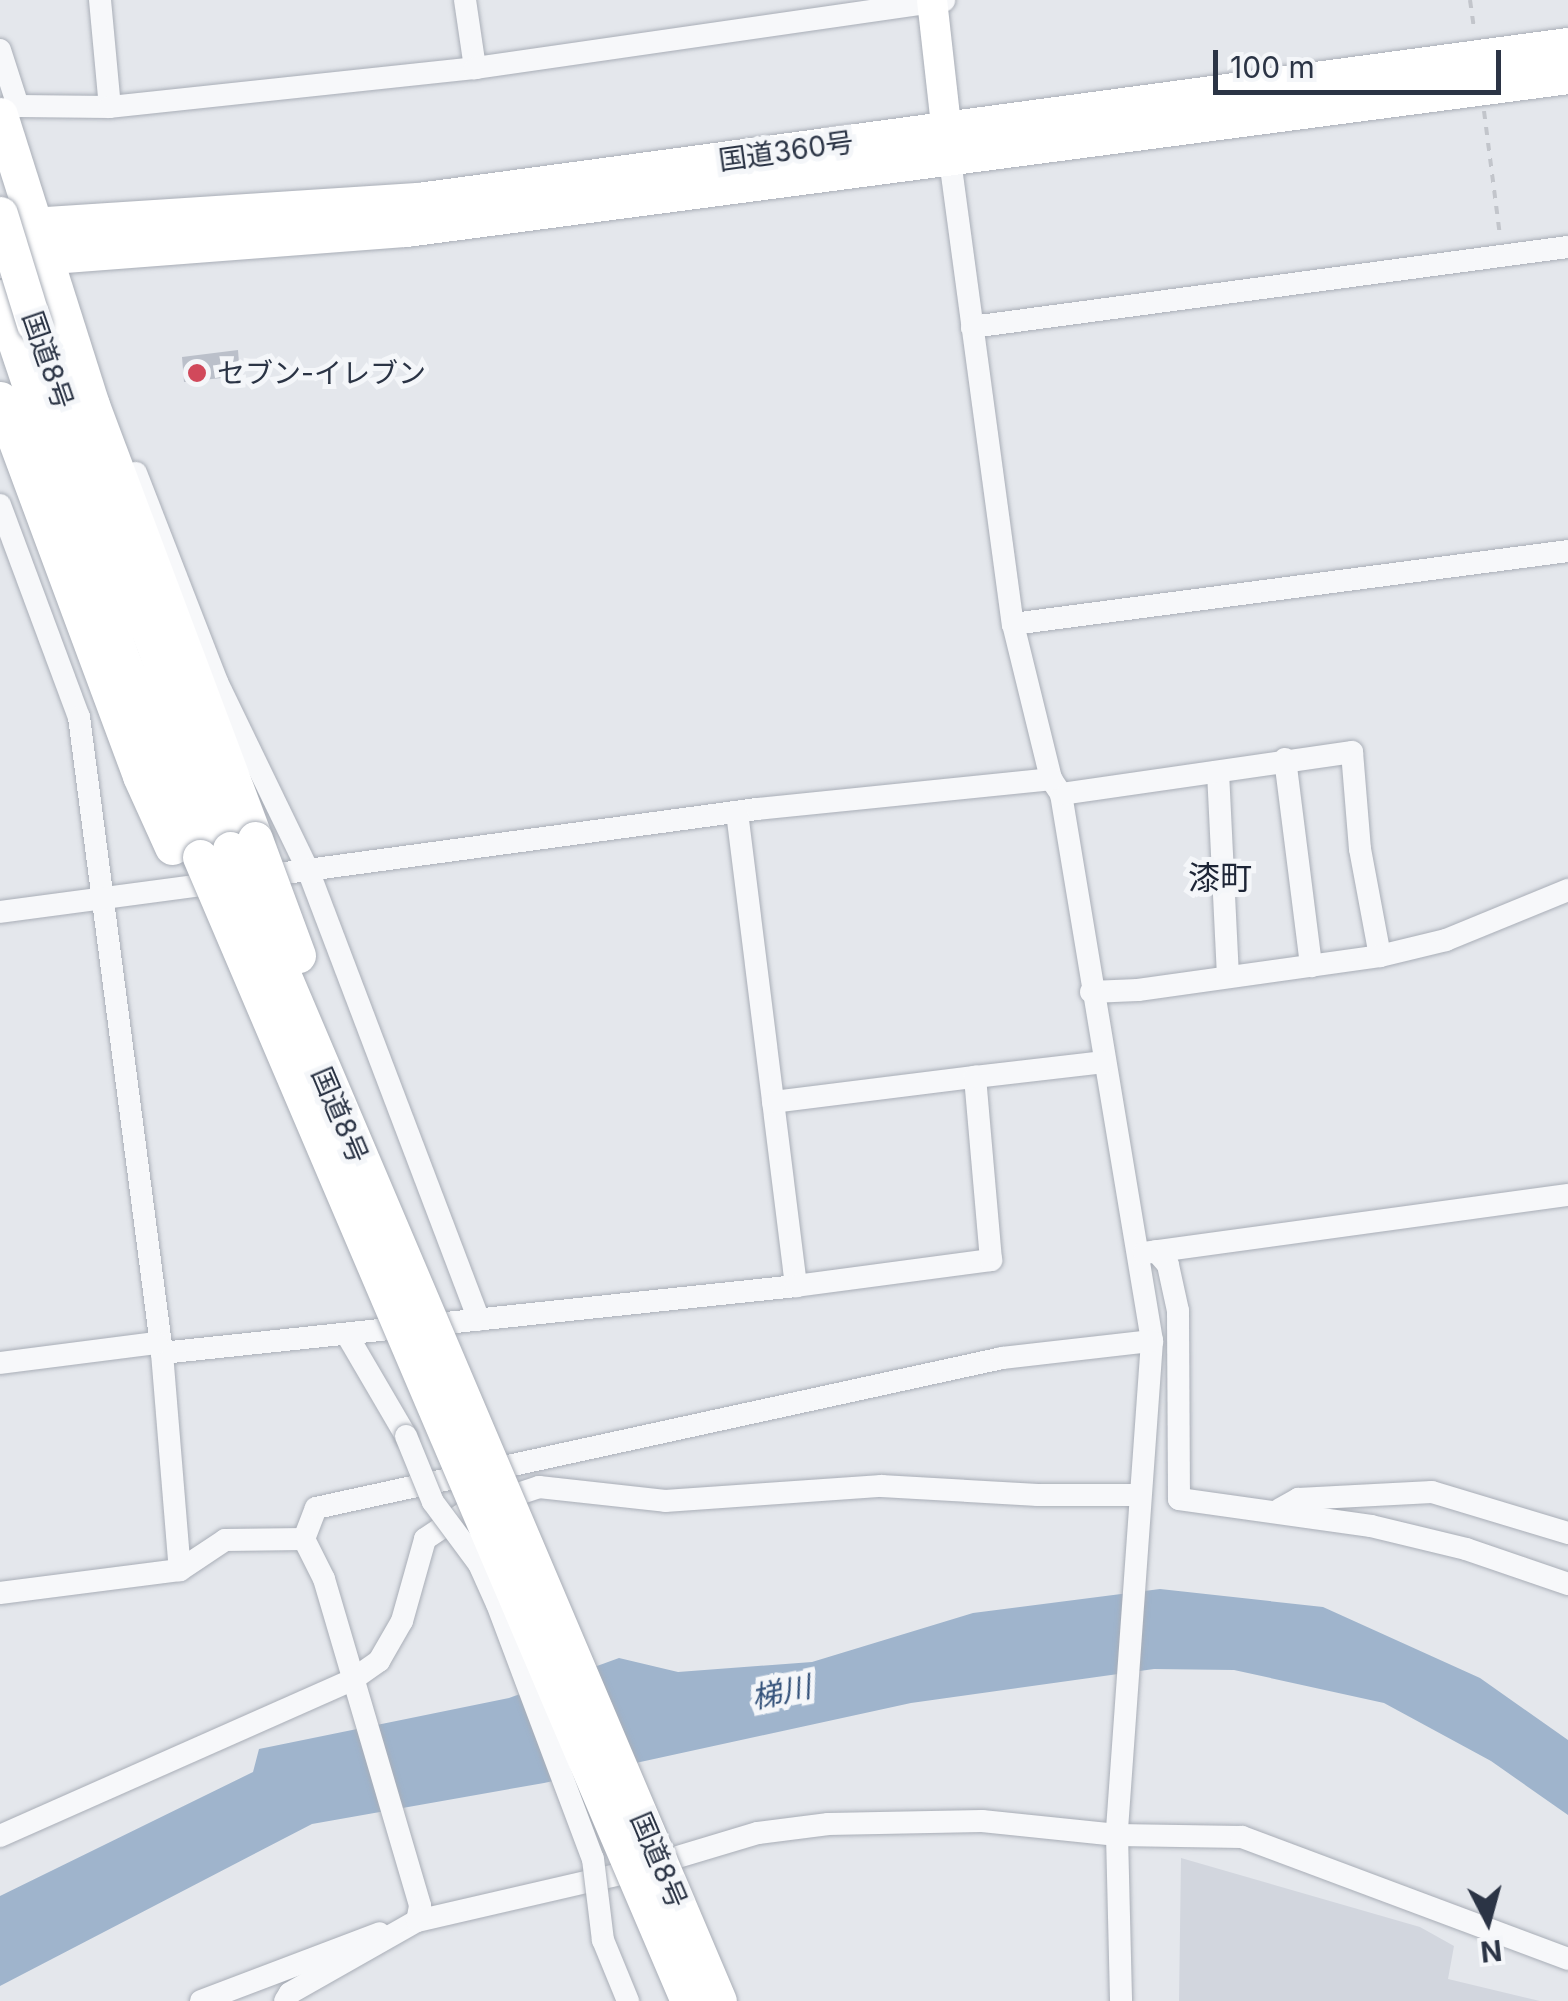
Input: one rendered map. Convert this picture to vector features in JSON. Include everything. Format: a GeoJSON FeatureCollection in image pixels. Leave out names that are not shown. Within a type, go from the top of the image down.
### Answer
{"type":"FeatureCollection","features":[{"type":"Feature","properties":{"kind":"highway","name":"国道360号"},"geometry":{"type":"LineString","coordinates":[[0,260],[406,230],[1568,45]]}},
{"type":"Feature","properties":{"kind":"highway","name":"国道360号"},"geometry":{"type":"LineString","coordinates":[[17,226],[418,200],[1568,76]]}},
{"type":"Feature","properties":{"kind":"highway"},"geometry":{"type":"LineString","coordinates":[[0,115],[17,226],[46,258],[87,388],[216,853],[352,1098],[347,1170]]}},
{"type":"Feature","properties":{"kind":"highway","name":"国道8号"},"geometry":{"type":"LineString","coordinates":[[0,214],[15,317],[119,652],[216,853],[347,1170],[618,1798],[719,2001]]}},
{"type":"Feature","properties":{"kind":"highway"},"geometry":{"type":"LineString","coordinates":[[0,399],[140,776],[216,853]]}},
{"type":"Feature","properties":{"kind":"highway"},"geometry":{"type":"LineString","coordinates":[[618,1798],[616,1886],[663,2001]]}},
{"type":"Feature","properties":{"kind":"highway"},"geometry":{"type":"LineString","coordinates":[[618,1798],[740,2001]]}},
{"type":"Feature","properties":{"kind":"highway","name":"国道8号"},"geometry":{"type":"LineString","coordinates":[[618,1798],[688,2001]]}},
{"type":"Feature","properties":{"kind":"main road"},"geometry":{"type":"LineString","coordinates":[[937,1],[948,145]]}},
{"type":"Feature","properties":{"kind":"street"},"geometry":{"type":"LineString","coordinates":[[100,0],[110,107]]}},
{"type":"Feature","properties":{"kind":"street"},"geometry":{"type":"LineString","coordinates":[[465,0],[475,68]]}},
{"type":"Feature","properties":{"kind":"street"},"geometry":{"type":"LineString","coordinates":[[0,50],[18,106],[110,107],[475,68],[937,1]]}},
{"type":"Feature","properties":{"kind":"street"},"geometry":{"type":"LineString","coordinates":[[948,145],[1013,624],[1056,786],[1104,1062],[1146,1252],[1152,1341],[1117,1828],[1121,2001]]}},
{"type":"Feature","properties":{"kind":"street"},"geometry":{"type":"LineString","coordinates":[[972,327],[1568,247]]}},
{"type":"Feature","properties":{"kind":"street"},"geometry":{"type":"LineString","coordinates":[[87,388],[120,432],[217,682],[308,870],[478,1320]]}},
{"type":"Feature","properties":{"kind":"street"},"geometry":{"type":"LineString","coordinates":[[0,505],[79,717],[159,1348],[180,1570]]}},
{"type":"Feature","properties":{"kind":"street"},"geometry":{"type":"LineString","coordinates":[[1013,624],[1568,552]]}},
{"type":"Feature","properties":{"kind":"street"},"geometry":{"type":"LineString","coordinates":[[0,912],[738,812],[1218,772],[1352,752],[1360,849],[1380,956]]}},
{"type":"Feature","properties":{"kind":"street"},"geometry":{"type":"LineString","coordinates":[[1285,759],[1312,966]]}},
{"type":"Feature","properties":{"kind":"street"},"geometry":{"type":"LineString","coordinates":[[1218,772],[1228,976]]}},
{"type":"Feature","properties":{"kind":"street"},"geometry":{"type":"LineString","coordinates":[[738,812],[796,1286]]}},
{"type":"Feature","properties":{"kind":"street"},"geometry":{"type":"LineString","coordinates":[[1092,992],[1380,956],[1446,940],[1568,890]]}},
{"type":"Feature","properties":{"kind":"street"},"geometry":{"type":"LineString","coordinates":[[774,1102],[1104,1062]]}},
{"type":"Feature","properties":{"kind":"street"},"geometry":{"type":"LineString","coordinates":[[0,1363],[346,1334],[796,1286],[991,1260],[975,1077]]}},
{"type":"Feature","properties":{"kind":"street"},"geometry":{"type":"LineString","coordinates":[[1146,1252],[1568,1195]]}},
{"type":"Feature","properties":{"kind":"street"},"geometry":{"type":"LineString","coordinates":[[1146,1252],[1168,1265],[1178,1311],[1179,1499],[1278,1510],[1466,1549],[1568,1584]]}},
{"type":"Feature","properties":{"kind":"street"},"geometry":{"type":"LineString","coordinates":[[346,1334],[406,1436],[432,1502],[479,1564],[497,1604],[593,1860],[603,1940],[628,2001]]}},
{"type":"Feature","properties":{"kind":"street"},"geometry":{"type":"LineString","coordinates":[[412,1920],[354,1684],[324,1579],[304,1539],[316,1508],[1002,1358],[1152,1341]]}},
{"type":"Feature","properties":{"kind":"street"},"geometry":{"type":"LineString","coordinates":[[0,1836],[354,1684],[379,1661],[402,1621],[424,1540],[467,1511],[539,1487],[665,1501],[880,1486],[1139,1503]]}},
{"type":"Feature","properties":{"kind":"street"},"geometry":{"type":"LineString","coordinates":[[1278,1510],[1298,1499],[1432,1492],[1568,1533]]}},
{"type":"Feature","properties":{"kind":"street"},"geometry":{"type":"LineString","coordinates":[[0,1593],[180,1570],[224,1540],[304,1539]]}},
{"type":"Feature","properties":{"kind":"street"},"geometry":{"type":"LineString","coordinates":[[201,2001],[412,1920],[621,1874],[758,1833],[828,1824],[982,1821],[1242,1837],[1568,1959]]}},
{"type":"Feature","properties":{"kind":"street"},"geometry":{"type":"LineString","coordinates":[[285,2001],[290,1994],[412,1920]]}},
{"type":"Feature","properties":{"kind":"path"},"geometry":{"type":"LineString","coordinates":[[1470,0],[1476,39]]}},
{"type":"Feature","properties":{"kind":"path"},"geometry":{"type":"LineString","coordinates":[[1484,109],[1502,255]]}},
{"type":"Feature","properties":{"kind":"shaded area"},"geometry":{"type":"Polygon","coordinates":[[[1181,1858],[1420,1927],[1454,1946],[1448,1979],[1540,2001],[1179,2001],[1181,1858]]]}},
{"type":"Feature","properties":{"kind":"water","name":"梯川"},"geometry":{"type":"Polygon","coordinates":[[[1160,1589],[1323,1607],[1480,1678],[1568,1740],[1568,1815],[1491,1761],[1384,1703],[1234,1670],[1154,1669],[911,1703],[544,1783],[312,1824],[0,1986],[0,1896],[253,1772],[259,1749],[509,1698],[619,1658],[678,1672],[812,1662],[973,1613],[1160,1589]]]}},
{"type":"Feature","properties":{"kind":"building"},"geometry":{"type":"Polygon","coordinates":[[[238,350],[240,376],[184,382],[182,357],[238,350]]]}},
{"type":"Feature","properties":{"kind":"place","name":"セブン-イレブン"},"geometry":{"type":"Point","coordinates":[197,373]}},
{"type":"Feature","properties":{"kind":"district","name":"漆町"},"geometry":{"type":"Point","coordinates":[1220,878]}}]}
